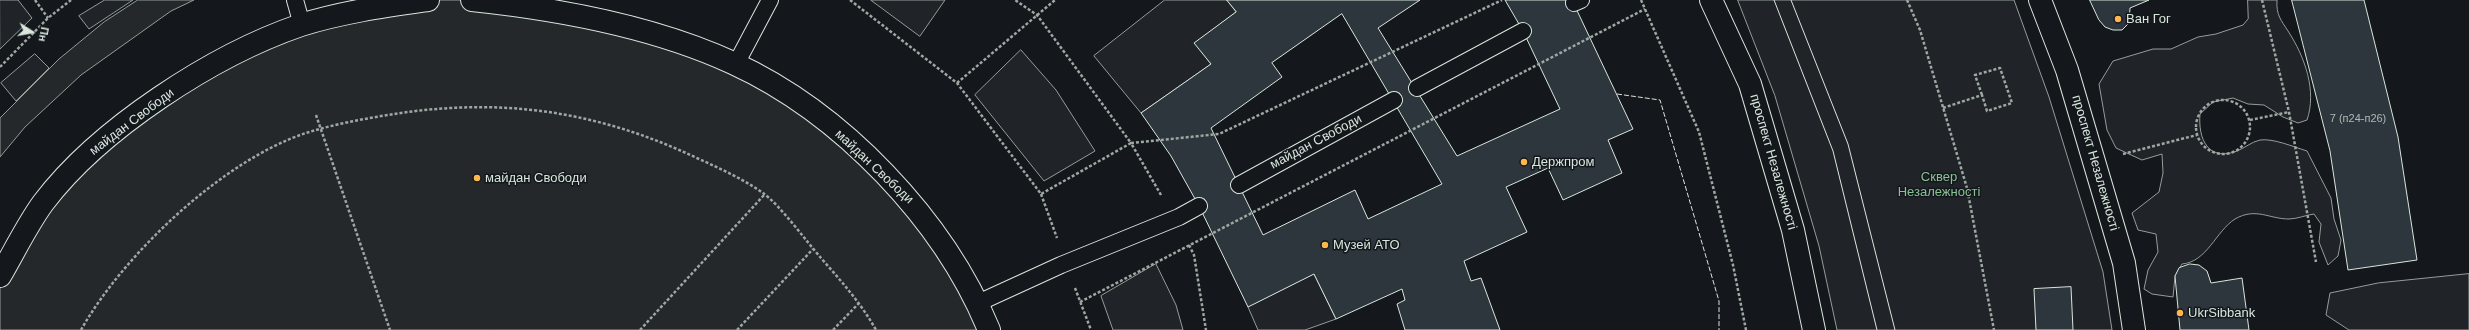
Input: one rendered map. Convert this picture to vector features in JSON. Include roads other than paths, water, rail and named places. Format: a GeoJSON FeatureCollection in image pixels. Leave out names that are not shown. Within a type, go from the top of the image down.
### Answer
{"type":"FeatureCollection","features":[{"type":"Feature","properties":{"kind":"main road","name":"майдан Свободи"},"geometry":{"type":"LineString","coordinates":[[0,276],[43,203],[89,152],[147,107],[206,69],[302,25],[403,2],[428,0]]}},
{"type":"Feature","properties":{"kind":"main road","name":"майдан Свободи"},"geometry":{"type":"LineString","coordinates":[[472,0],[501,1],[630,28],[736,64],[807,106],[867,157],[916,206],[952,256],[978,302],[989,330]]}},
{"type":"Feature","properties":{"kind":"main road","name":"проспект Незалежності"},"geometry":{"type":"LineString","coordinates":[[1710,0],[1750,84],[1793,230],[1814,330]]}},
{"type":"Feature","properties":{"kind":"main road","name":"проспект Незалежності"},"geometry":{"type":"LineString","coordinates":[[2040,0],[2067,70],[2124,263],[2134,330]]}},
{"type":"Feature","properties":{"kind":"lane"},"geometry":{"type":"LineString","coordinates":[[295,0],[302,25]]}},
{"type":"Feature","properties":{"kind":"lane"},"geometry":{"type":"LineString","coordinates":[[736,64],[770,0]]}},
{"type":"Feature","properties":{"kind":"lane"},"geometry":{"type":"LineString","coordinates":[[1417,88],[1523,31]]}},
{"type":"Feature","properties":{"kind":"lane","name":"майдан Свободи"},"geometry":{"type":"LineString","coordinates":[[1238,185],[1394,100]]}},
{"type":"Feature","properties":{"kind":"lane"},"geometry":{"type":"LineString","coordinates":[[978,302],[1061,265],[1179,217],[1199,206]]}},
{"type":"Feature","properties":{"kind":"tram line"},"geometry":{"type":"LineString","coordinates":[[1774,0],[1833,151],[1877,330]]}},
{"type":"Feature","properties":{"kind":"tram line"},"geometry":{"type":"LineString","coordinates":[[1791,0],[1848,144],[1895,330]]}},
{"type":"Feature","properties":{"kind":"place","name":"Ван Гог"},"geometry":{"type":"Point","coordinates":[2118,19]}},
{"type":"Feature","properties":{"kind":"place","name":"Держпром"},"geometry":{"type":"Point","coordinates":[1524,162]}},
{"type":"Feature","properties":{"kind":"place","name":"майдан Свободи"},"geometry":{"type":"Point","coordinates":[477,178]}},
{"type":"Feature","properties":{"kind":"place","name":"Музей АТО"},"geometry":{"type":"Point","coordinates":[1325,245]}},
{"type":"Feature","properties":{"kind":"place","name":"UkrSibbank"},"geometry":{"type":"Point","coordinates":[2180,313]}},
{"type":"Feature","properties":{"kind":"park label","name":"Сквер Незалежності"},"geometry":{"type":"Point","coordinates":[1939,184]}}]}
